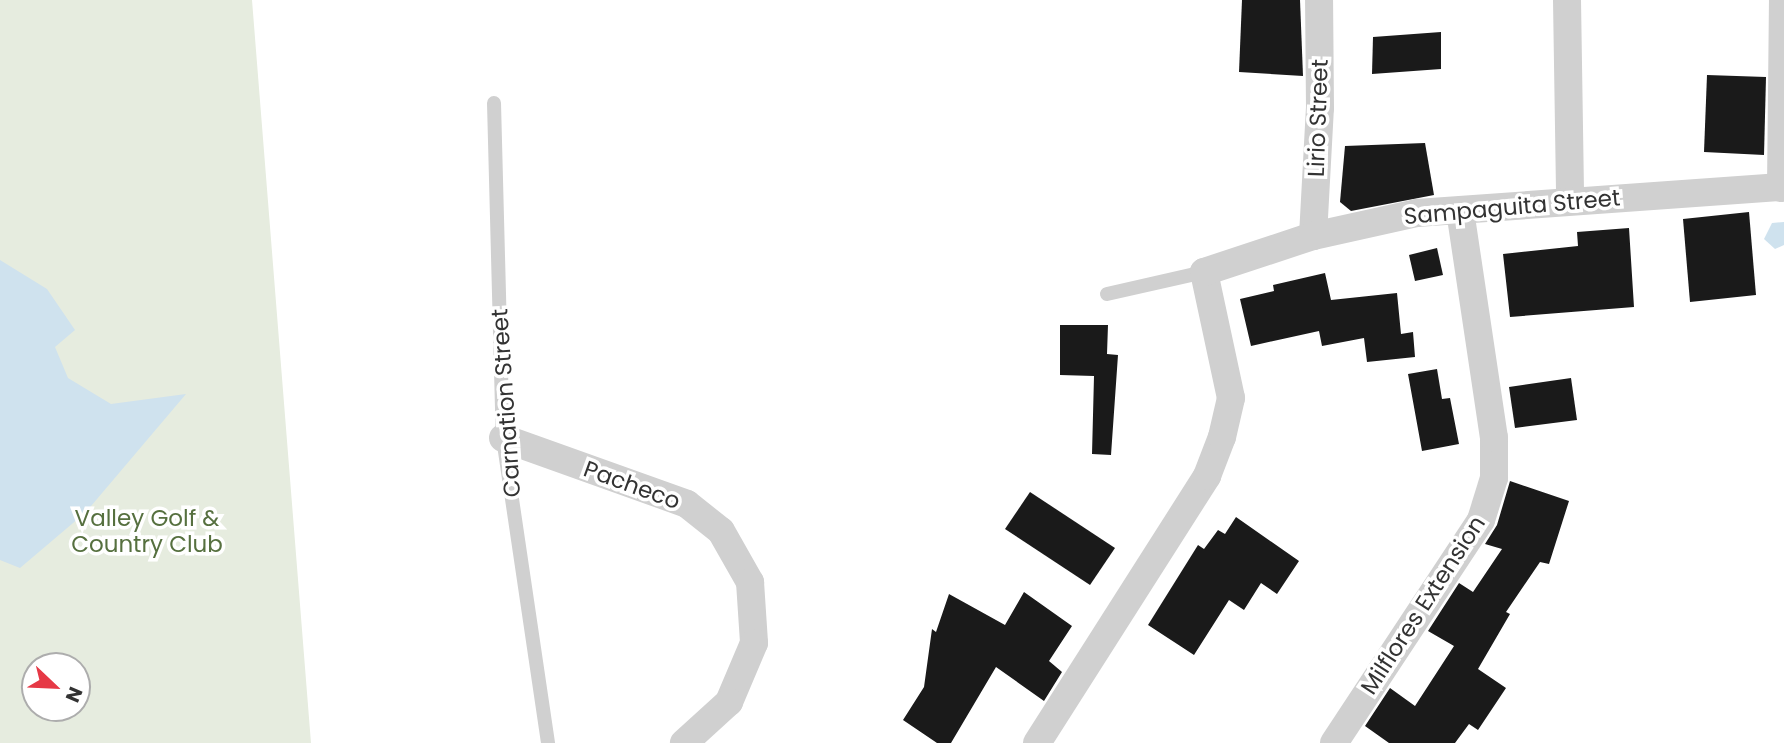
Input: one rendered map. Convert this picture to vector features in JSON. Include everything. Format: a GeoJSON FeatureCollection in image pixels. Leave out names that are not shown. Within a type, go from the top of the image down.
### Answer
{"type":"FeatureCollection","features":[{"type":"Feature","properties":{"kind":"street","name":"Lirio Street"},"geometry":{"type":"LineString","coordinates":[[1313,236],[1320,108],[1319,0]]}},
{"type":"Feature","properties":{"kind":"street"},"geometry":{"type":"LineString","coordinates":[[1567,0],[1570,200]]}},
{"type":"Feature","properties":{"kind":"street"},"geometry":{"type":"LineString","coordinates":[[1782,188],[1783,0]]}},
{"type":"Feature","properties":{"kind":"street","name":"Sampaguita Street"},"geometry":{"type":"LineString","coordinates":[[1205,272],[1313,236],[1417,213],[1570,200],[1782,188]]}},
{"type":"Feature","properties":{"kind":"street","name":"Milflores Extension"},"geometry":{"type":"LineString","coordinates":[[1334,743],[1481,520],[1494,478],[1494,439],[1460,211]]}},
{"type":"Feature","properties":{"kind":"street"},"geometry":{"type":"LineString","coordinates":[[1037,743],[1200,487],[1222,438],[1231,398],[1205,272]]}},
{"type":"Feature","properties":{"kind":"street","name":"Pacheco"},"geometry":{"type":"LineString","coordinates":[[503,438],[687,504],[721,531],[750,582],[754,643],[729,702],[684,743]]}},
{"type":"Feature","properties":{"kind":"lane","name":"Carnation Street"},"geometry":{"type":"LineString","coordinates":[[494,103],[503,438],[548,743]]}},
{"type":"Feature","properties":{"kind":"lane"},"geometry":{"type":"LineString","coordinates":[[1107,294],[1205,272]]}},
{"type":"Feature","properties":{"kind":"green space","name":"Valley Golf & Country Club"},"geometry":{"type":"Polygon","coordinates":[[[0,0],[252,0],[311,743],[0,743],[0,0]]]}},
{"type":"Feature","properties":{"kind":"water"},"geometry":{"type":"Polygon","coordinates":[[[1784,222],[1784,245],[1775,249],[1764,239],[1772,223],[1784,222]]]}},
{"type":"Feature","properties":{"kind":"water"},"geometry":{"type":"Polygon","coordinates":[[[0,260],[47,289],[75,330],[55,347],[68,378],[111,404],[186,394],[86,512],[20,568],[0,560],[0,260]]]}},
{"type":"Feature","properties":{"kind":"building"},"geometry":{"type":"Polygon","coordinates":[[[1242,0],[1300,0],[1303,76],[1239,72],[1242,0]]]}},
{"type":"Feature","properties":{"kind":"building"},"geometry":{"type":"Polygon","coordinates":[[[1441,32],[1441,69],[1372,74],[1373,37],[1441,32]]]}},
{"type":"Feature","properties":{"kind":"building"},"geometry":{"type":"Polygon","coordinates":[[[1707,75],[1766,77],[1764,155],[1704,152],[1707,75]]]}},
{"type":"Feature","properties":{"kind":"building"},"geometry":{"type":"Polygon","coordinates":[[[1425,143],[1434,195],[1351,211],[1340,202],[1345,146],[1425,143]]]}},
{"type":"Feature","properties":{"kind":"building"},"geometry":{"type":"Polygon","coordinates":[[[1749,212],[1756,295],[1690,302],[1683,219],[1749,212]]]}},
{"type":"Feature","properties":{"kind":"building"},"geometry":{"type":"Polygon","coordinates":[[[1629,228],[1634,307],[1510,317],[1503,254],[1578,246],[1577,232],[1629,228]]]}},
{"type":"Feature","properties":{"kind":"building"},"geometry":{"type":"Polygon","coordinates":[[[1437,248],[1443,275],[1415,281],[1409,255],[1437,248]]]}},
{"type":"Feature","properties":{"kind":"building"},"geometry":{"type":"Polygon","coordinates":[[[1325,273],[1331,300],[1397,293],[1401,334],[1413,332],[1415,357],[1367,362],[1364,338],[1322,346],[1319,331],[1251,346],[1240,299],[1274,291],[1273,285],[1325,273]]]}},
{"type":"Feature","properties":{"kind":"building"},"geometry":{"type":"Polygon","coordinates":[[[1060,325],[1108,325],[1107,354],[1118,355],[1111,455],[1092,454],[1094,376],[1060,375],[1060,325]]]}},
{"type":"Feature","properties":{"kind":"building"},"geometry":{"type":"Polygon","coordinates":[[[1437,369],[1442,399],[1450,398],[1459,444],[1422,451],[1408,374],[1437,369]]]}},
{"type":"Feature","properties":{"kind":"building"},"geometry":{"type":"Polygon","coordinates":[[[1571,378],[1577,420],[1515,428],[1509,387],[1571,378]]]}},
{"type":"Feature","properties":{"kind":"building"},"geometry":{"type":"Polygon","coordinates":[[[1510,481],[1569,501],[1549,564],[1540,562],[1506,612],[1510,614],[1478,669],[1506,688],[1478,730],[1469,724],[1455,743],[1389,743],[1365,726],[1390,688],[1415,706],[1454,646],[1428,631],[1459,583],[1473,592],[1502,549],[1485,544],[1497,525],[1510,481]]]}},
{"type":"Feature","properties":{"kind":"building"},"geometry":{"type":"Polygon","coordinates":[[[1030,492],[1115,548],[1090,585],[1005,529],[1030,492]]]}},
{"type":"Feature","properties":{"kind":"building"},"geometry":{"type":"Polygon","coordinates":[[[1236,517],[1299,561],[1277,594],[1261,583],[1244,610],[1229,600],[1194,655],[1148,625],[1198,545],[1204,549],[1218,530],[1225,534],[1236,517]]]}},
{"type":"Feature","properties":{"kind":"building"},"geometry":{"type":"Polygon","coordinates":[[[1024,592],[1072,626],[1049,661],[1062,672],[1044,701],[996,667],[951,743],[937,743],[903,720],[924,687],[932,629],[936,632],[949,594],[1005,625],[1024,592]]]}}]}
